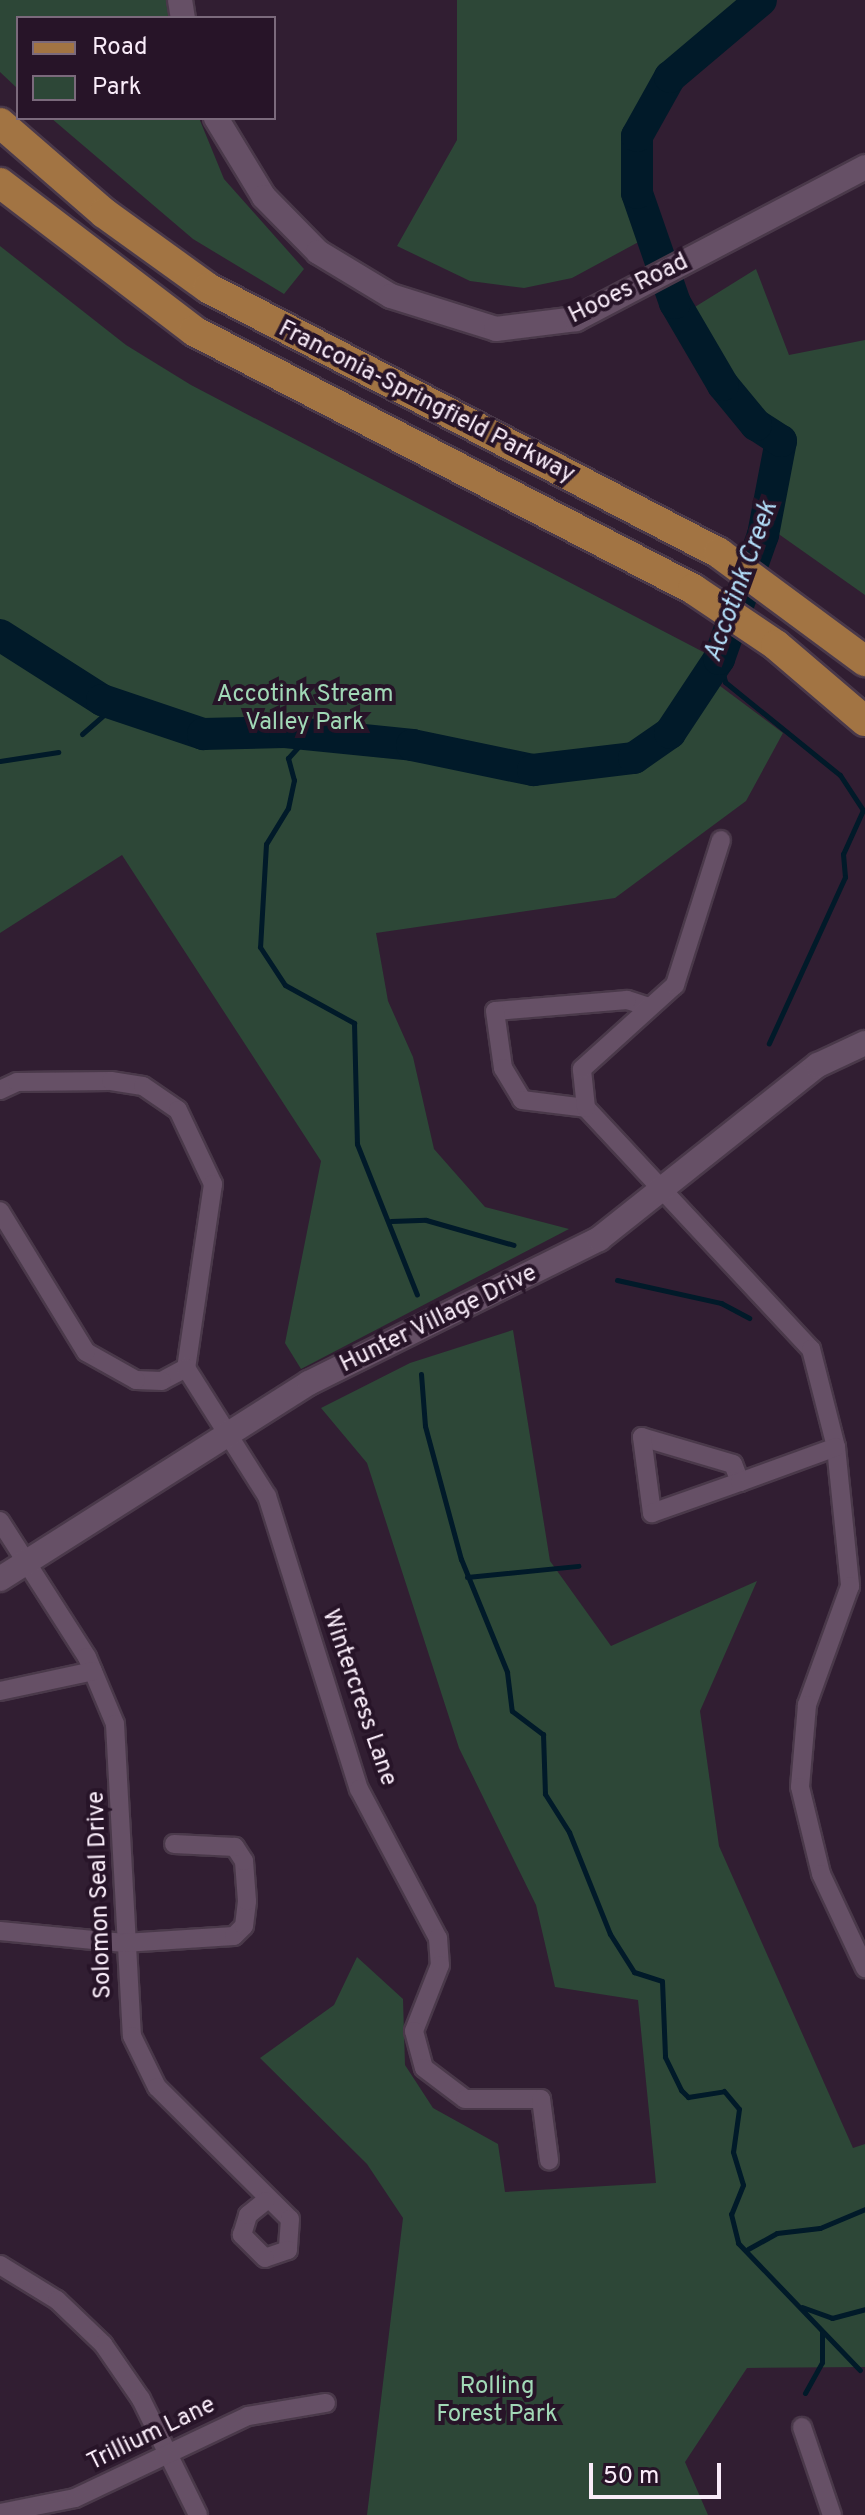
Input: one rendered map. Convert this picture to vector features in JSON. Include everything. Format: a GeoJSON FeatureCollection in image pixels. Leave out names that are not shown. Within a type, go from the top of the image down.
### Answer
{"type":"FeatureCollection","features":[{"type":"Feature","properties":{"kind":"main road","name":"Franconia-Springfield Parkway"},"geometry":{"type":"LineString","coordinates":[[0,123],[112,220],[237,305],[659,520],[744,569],[865,661]]}},
{"type":"Feature","properties":{"kind":"main road","name":"Franconia-Springfield Parkway"},"geometry":{"type":"LineString","coordinates":[[0,183],[113,275],[222,348],[639,560],[720,605],[806,668],[865,721]]}},
{"type":"Feature","properties":{"kind":"street","name":"Hooes Road"},"geometry":{"type":"LineString","coordinates":[[217,120],[264,197],[299,236],[391,296],[456,322],[515,330],[565,322],[621,299],[865,167]]}},
{"type":"Feature","properties":{"kind":"street"},"geometry":{"type":"LineString","coordinates":[[721,840],[675,985],[646,1006],[582,1069],[586,1108],[663,1191],[726,1266],[799,1330],[823,1382],[836,1447],[850,1586],[807,1705],[800,1787],[821,1874],[865,1968]]}},
{"type":"Feature","properties":{"kind":"street"},"geometry":{"type":"LineString","coordinates":[[586,1108],[522,1100],[503,1068],[495,1011],[627,1000],[646,1006]]}},
{"type":"Feature","properties":{"kind":"street","name":"Hunter Village Drive"},"geometry":{"type":"LineString","coordinates":[[0,1579],[309,1383],[556,1263],[663,1191],[818,1065],[865,1043]]}},
{"type":"Feature","properties":{"kind":"street"},"geometry":{"type":"LineString","coordinates":[[0,1090],[17,1082],[111,1081],[143,1086],[178,1110],[213,1184],[186,1368],[233,1433]]}},
{"type":"Feature","properties":{"kind":"street"},"geometry":{"type":"LineString","coordinates":[[0,1211],[86,1352],[112,1373],[136,1380],[162,1381],[186,1368]]}},
{"type":"Feature","properties":{"kind":"street","name":"Wintercress Lane"},"geometry":{"type":"LineString","coordinates":[[233,1433],[267,1496],[359,1789],[438,1938],[440,1965],[414,2031],[424,2068],[465,2099],[541,2099],[549,2160]]}},
{"type":"Feature","properties":{"kind":"street"},"geometry":{"type":"LineString","coordinates":[[740,1482],[733,1464],[642,1437],[652,1513],[740,1482],[836,1447]]}},
{"type":"Feature","properties":{"kind":"street","name":"Solomon Seal Drive"},"geometry":{"type":"LineString","coordinates":[[0,1521],[93,1671],[115,1724],[121,1766],[124,1943],[132,2036],[145,2068],[265,2201]]}},
{"type":"Feature","properties":{"kind":"street"},"geometry":{"type":"LineString","coordinates":[[0,1691],[93,1671]]}},
{"type":"Feature","properties":{"kind":"street"},"geometry":{"type":"LineString","coordinates":[[0,1931],[124,1943],[220,1940],[244,1926],[244,1861],[235,1847],[174,1844]]}},
{"type":"Feature","properties":{"kind":"street"},"geometry":{"type":"LineString","coordinates":[[0,2265],[57,2300],[103,2344],[169,2453],[198,2515]]}},
{"type":"Feature","properties":{"kind":"street","name":"Trillium Lane"},"geometry":{"type":"LineString","coordinates":[[0,2513],[75,2498],[248,2416],[326,2403]]}},
{"type":"Feature","properties":{"kind":"street"},"geometry":{"type":"LineString","coordinates":[[802,2427],[832,2515]]}},
{"type":"Feature","properties":{"kind":"green space"},"geometry":{"type":"Polygon","coordinates":[[[0,0],[167,0],[169,16],[16,16],[16,87],[0,72],[0,0]]]}},
{"type":"Feature","properties":{"kind":"green space"},"geometry":{"type":"Polygon","coordinates":[[[457,0],[745,0],[656,78],[627,134],[657,232],[572,278],[524,288],[470,281],[397,246],[457,140],[457,0]]]}},
{"type":"Feature","properties":{"kind":"green space"},"geometry":{"type":"Polygon","coordinates":[[[53,120],[200,120],[224,179],[304,269],[284,294],[193,239],[53,120]]]}},
{"type":"Feature","properties":{"kind":"green space","name":"Accotink Stream Valley Park"},"geometry":{"type":"Polygon","coordinates":[[[0,246],[126,345],[191,385],[711,656],[704,674],[783,733],[746,801],[615,898],[376,933],[388,1001],[413,1057],[434,1149],[485,1207],[569,1229],[301,1369],[285,1343],[321,1161],[122,855],[0,933],[0,246]]]}},
{"type":"Feature","properties":{"kind":"green space"},"geometry":{"type":"Polygon","coordinates":[[[756,269],[789,355],[865,340],[865,595],[763,523],[789,469],[724,411],[697,362],[682,315],[756,269]]]}},
{"type":"Feature","properties":{"kind":"green space","name":"Rolling Forest Park"},"geometry":{"type":"Polygon","coordinates":[[[513,1330],[550,1561],[611,1646],[757,1581],[700,1711],[719,1846],[853,2148],[865,2144],[865,2367],[747,2368],[685,2462],[708,2515],[367,2515],[403,2218],[367,2164],[260,2058],[334,2005],[357,1957],[403,1999],[405,2065],[433,2108],[498,2144],[505,2192],[656,2183],[638,2000],[555,1987],[536,1905],[459,1748],[367,1463],[321,1408],[410,1363],[513,1330]]]}},
{"type":"Feature","properties":{"kind":"waterway","name":"Accotink Creek"},"geometry":{"type":"LineString","coordinates":[[0,635],[102,700],[203,734],[285,732],[412,745],[533,770],[634,758],[670,733],[719,659],[763,535],[781,441],[756,425],[723,385],[675,303],[637,193],[637,136],[670,77],[761,0]]}},
{"type":"Feature","properties":{"kind":"waterway"},"geometry":{"type":"LineString","coordinates":[[719,659],[725,682],[840,775],[863,810],[843,854],[845,877],[769,1043]]}},
{"type":"Feature","properties":{"kind":"waterway"},"geometry":{"type":"LineString","coordinates":[[82,734],[114,706]]}},
{"type":"Feature","properties":{"kind":"waterway"},"geometry":{"type":"LineString","coordinates":[[308,736],[288,758],[294,780],[288,808],[266,844],[260,947],[285,985],[354,1023],[357,1144],[417,1295]]}},
{"type":"Feature","properties":{"kind":"waterway"},"geometry":{"type":"LineString","coordinates":[[0,761],[58,752]]}},
{"type":"Feature","properties":{"kind":"waterway"},"geometry":{"type":"LineString","coordinates":[[391,1221],[426,1220],[514,1245]]}},
{"type":"Feature","properties":{"kind":"waterway"},"geometry":{"type":"LineString","coordinates":[[617,1280],[721,1303],[749,1318]]}},
{"type":"Feature","properties":{"kind":"waterway"},"geometry":{"type":"LineString","coordinates":[[421,1374],[425,1426],[461,1559],[507,1672],[512,1711],[543,1734],[545,1794],[569,1832],[610,1934],[634,1972],[662,1981],[665,2057],[681,2090],[688,2097],[724,2091],[739,2109],[733,2152],[743,2185],[731,2214],[738,2243],[860,2370]]}},
{"type":"Feature","properties":{"kind":"waterway"},"geometry":{"type":"LineString","coordinates":[[467,1577],[578,1566]]}},
{"type":"Feature","properties":{"kind":"waterway"},"geometry":{"type":"LineString","coordinates":[[748,2249],[777,2233],[820,2228],[865,2209]]}},
{"type":"Feature","properties":{"kind":"waterway"},"geometry":{"type":"LineString","coordinates":[[802,2307],[832,2318],[865,2309]]}},
{"type":"Feature","properties":{"kind":"waterway"},"geometry":{"type":"LineString","coordinates":[[805,2393],[822,2362],[822,2332]]}}]}
